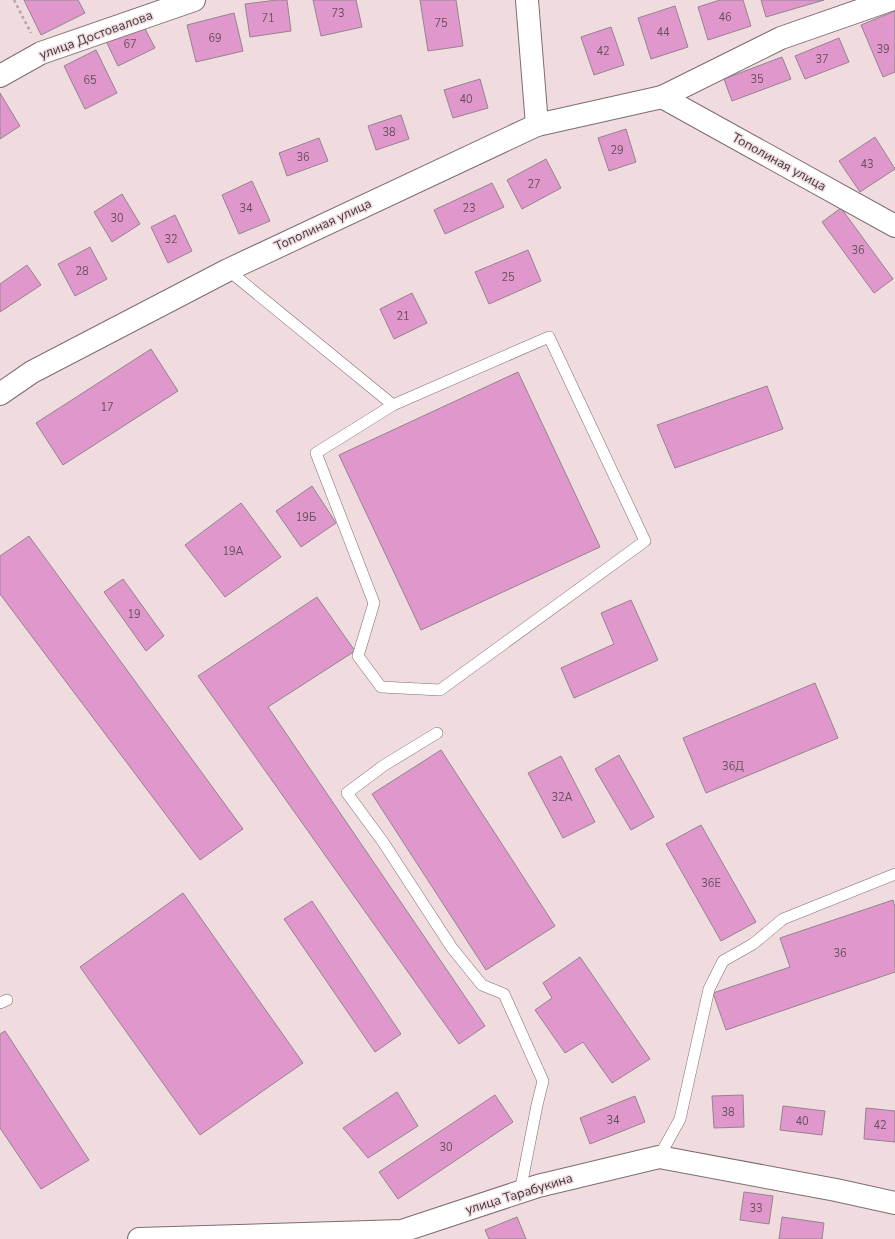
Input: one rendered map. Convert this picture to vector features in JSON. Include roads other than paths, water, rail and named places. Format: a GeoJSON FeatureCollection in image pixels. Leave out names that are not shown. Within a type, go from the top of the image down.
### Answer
{"type":"FeatureCollection","features":[{"type":"Feature","properties":{"kind":"street","name":"улица Достовалова"},"geometry":{"type":"LineString","coordinates":[[0,76],[41,53],[194,0]]}},
{"type":"Feature","properties":{"kind":"street"},"geometry":{"type":"LineString","coordinates":[[527,0],[537,125]]}},
{"type":"Feature","properties":{"kind":"street","name":"Тополиная улица"},"geometry":{"type":"LineString","coordinates":[[0,394],[32,372],[228,270],[537,125],[662,97],[781,38],[890,0]]}},
{"type":"Feature","properties":{"kind":"street","name":"Тополиная улица"},"geometry":{"type":"LineString","coordinates":[[662,97],[895,226]]}},
{"type":"Feature","properties":{"kind":"street","name":"улица Тарабукина"},"geometry":{"type":"LineString","coordinates":[[139,1239],[404,1235],[538,1186],[659,1157],[836,1190],[895,1203]]}},
{"type":"Feature","properties":{"kind":"lane"},"geometry":{"type":"LineString","coordinates":[[228,270],[393,405]]}},
{"type":"Feature","properties":{"kind":"lane"},"geometry":{"type":"LineString","coordinates":[[549,337],[645,541],[440,690],[381,687],[358,656],[374,602],[316,453],[393,405],[549,337]]}},
{"type":"Feature","properties":{"kind":"lane"},"geometry":{"type":"LineString","coordinates":[[437,733],[383,766],[347,793],[383,842],[452,948],[482,985],[504,994],[531,1050],[543,1081],[520,1192]]}},
{"type":"Feature","properties":{"kind":"lane"},"geometry":{"type":"LineString","coordinates":[[659,1157],[680,1119],[709,988],[723,961],[753,944],[783,919],[895,874]]}}]}
